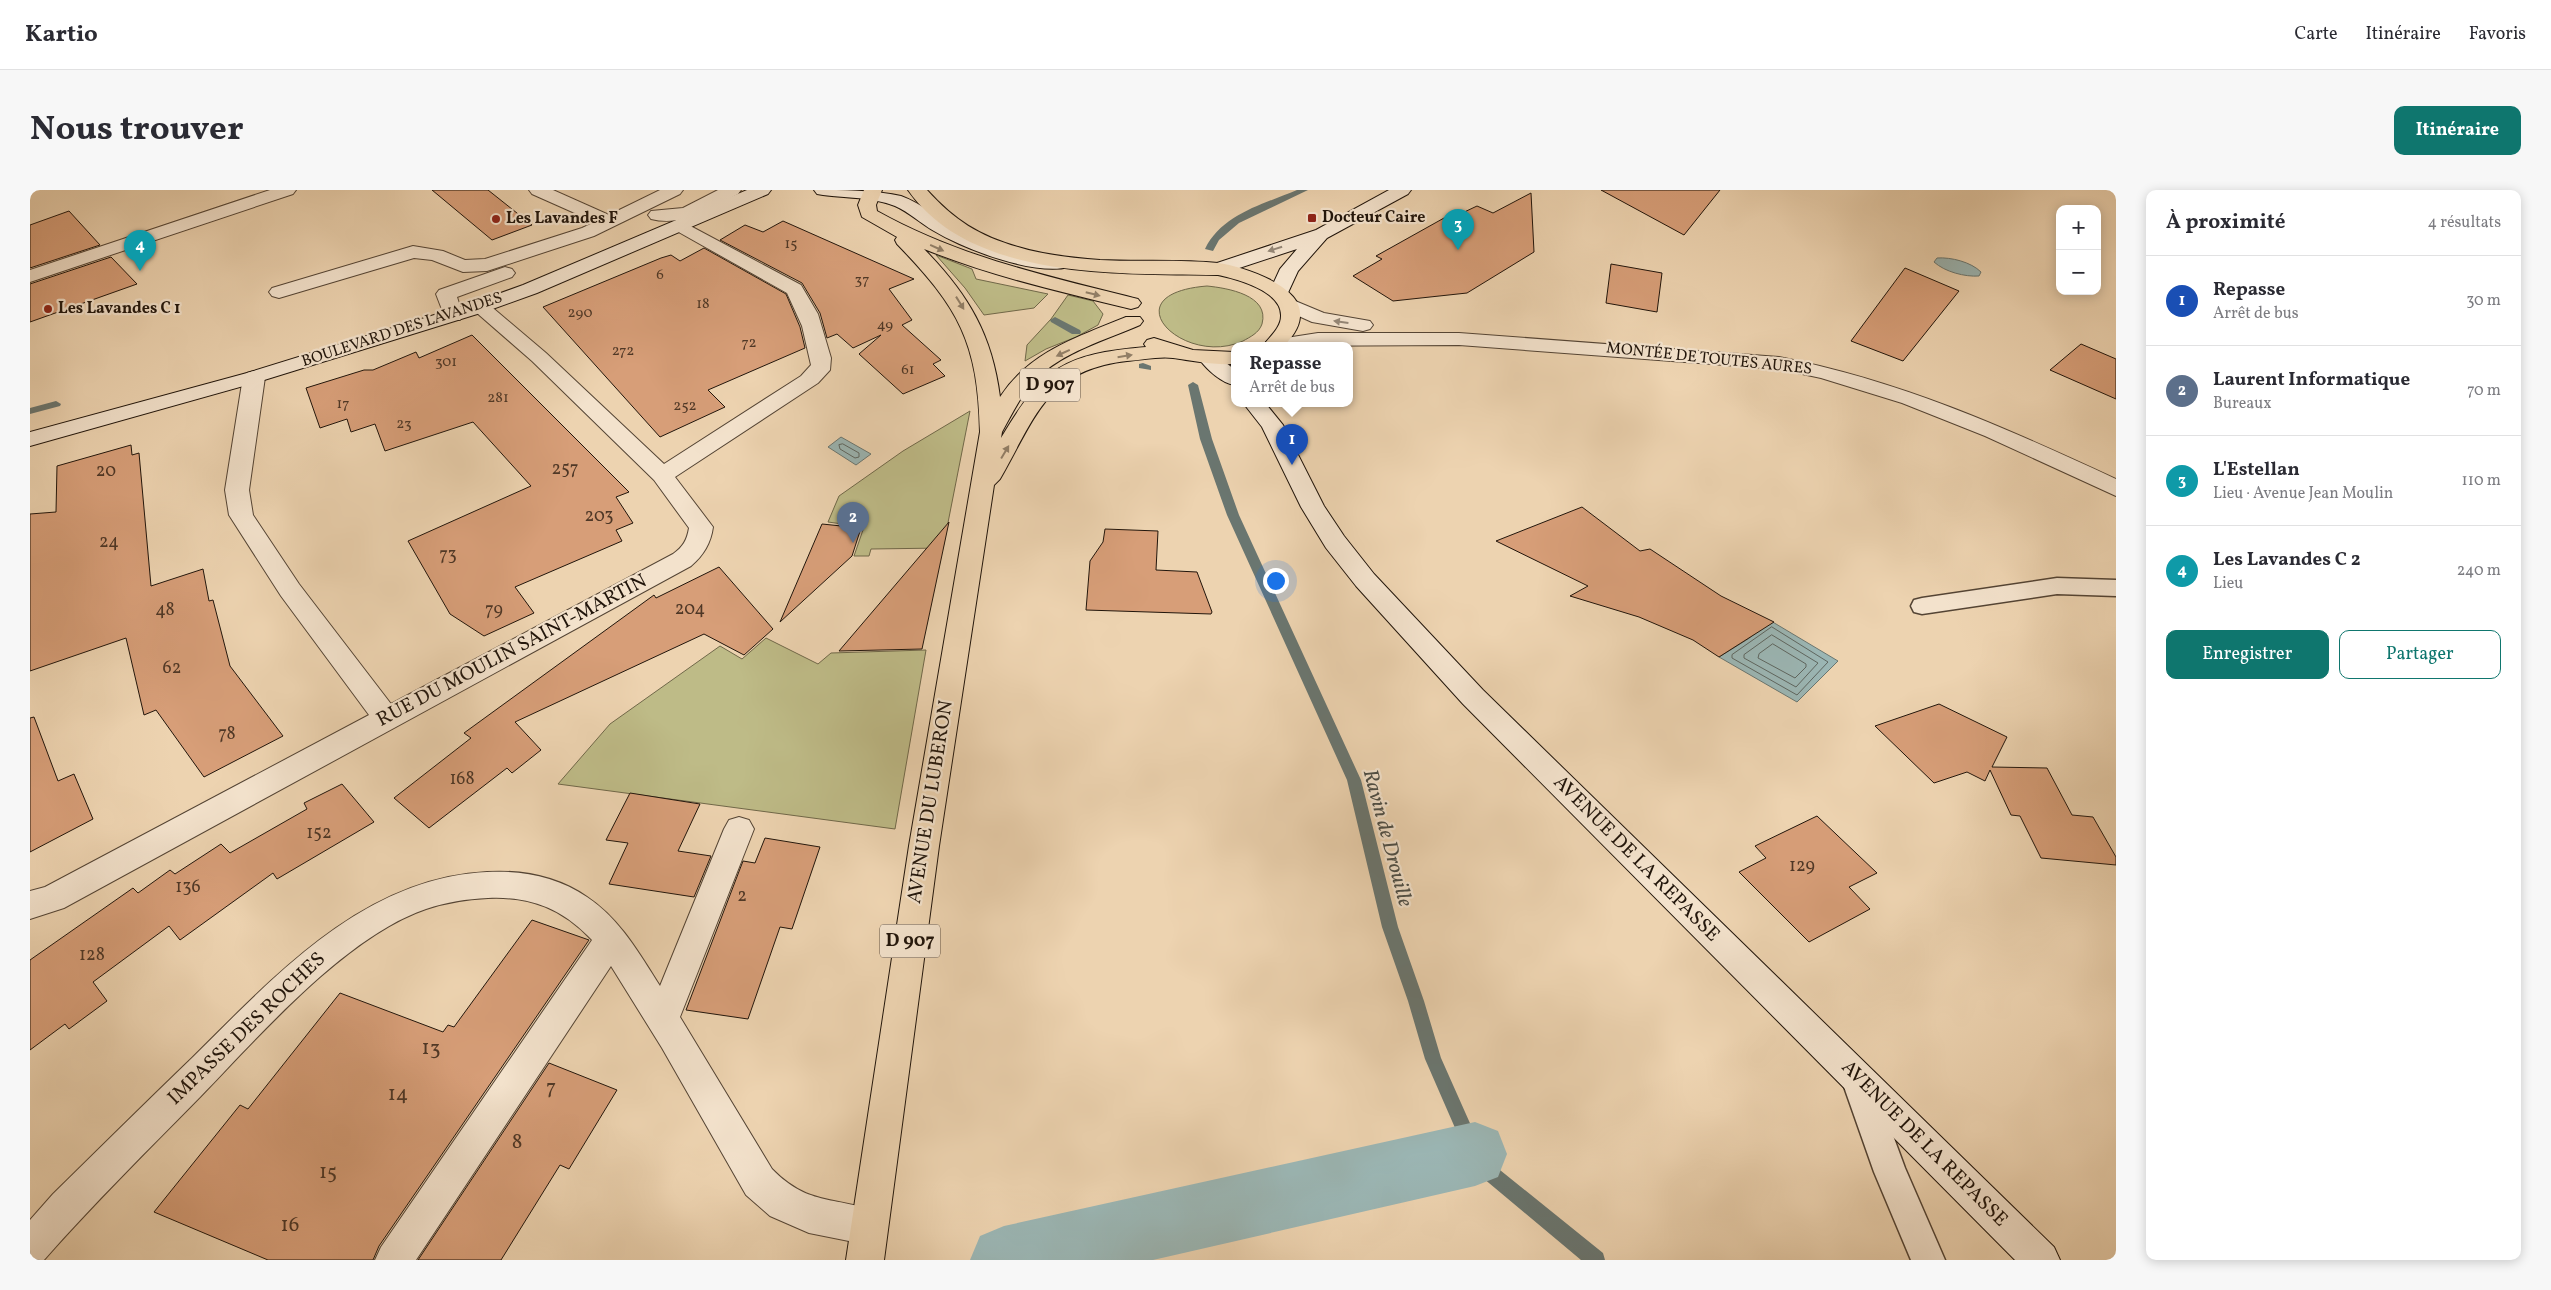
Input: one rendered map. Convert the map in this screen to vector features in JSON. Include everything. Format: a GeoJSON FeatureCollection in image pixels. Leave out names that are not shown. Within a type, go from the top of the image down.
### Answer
{"type":"FeatureCollection","features":[{"type":"Feature","properties":{"kind":"main road"},"geometry":{"type":"LineString","coordinates":[[917,190],[934,211],[981,240],[1063,263],[1210,269],[1241,273],[1263,281],[1284,298],[1292,319],[1287,333],[1277,342]]}},
{"type":"Feature","properties":{"kind":"main road"},"geometry":{"type":"LineString","coordinates":[[872,193],[867,205],[868,214],[893,228],[980,266],[1138,299],[1141,334],[1154,344],[1171,352],[1210,360],[1231,358]]}},
{"type":"Feature","properties":{"kind":"main road"},"geometry":{"type":"LineString","coordinates":[[893,228],[940,276],[958,299],[973,325],[981,345],[990,383],[991,432]]}},
{"type":"Feature","properties":{"kind":"main road","name":"AVENUE DU LUBERON"},"geometry":{"type":"LineString","coordinates":[[865,1260],[922,856],[991,432],[1019,386],[1034,369],[1107,333],[1156,278],[1178,271],[1210,269]]}},
{"type":"Feature","properties":{"kind":"main road","name":"AVENUE DU LUBERON"},"geometry":{"type":"LineString","coordinates":[[980,494],[1026,417],[1061,374],[1095,361],[1171,352]]}},
{"type":"Feature","properties":{"kind":"street"},"geometry":{"type":"LineString","coordinates":[[30,276],[287,190]]}},
{"type":"Feature","properties":{"kind":"street"},"geometry":{"type":"LineString","coordinates":[[538,190],[611,222]]}},
{"type":"Feature","properties":{"kind":"street"},"geometry":{"type":"LineString","coordinates":[[279,292],[413,252],[436,255],[463,266],[487,265],[570,238],[611,222],[674,190]]}},
{"type":"Feature","properties":{"kind":"street"},"geometry":{"type":"LineString","coordinates":[[453,316],[446,294],[548,259],[654,215],[687,212],[732,190]]}},
{"type":"Feature","properties":{"kind":"street","name":"BOULEVARD DES LAVANDES"},"geometry":{"type":"LineString","coordinates":[[30,439],[254,377],[480,307],[681,226],[762,190]]}},
{"type":"Feature","properties":{"kind":"street"},"geometry":{"type":"LineString","coordinates":[[815,190],[868,214]]}},
{"type":"Feature","properties":{"kind":"street"},"geometry":{"type":"LineString","coordinates":[[823,190],[872,193],[903,203],[936,225],[983,250],[1015,259],[1063,263]]}},
{"type":"Feature","properties":{"kind":"street"},"geometry":{"type":"LineString","coordinates":[[1210,269],[1322,234],[1402,190]]}},
{"type":"Feature","properties":{"kind":"street"},"geometry":{"type":"LineString","coordinates":[[662,476],[814,377],[821,367],[820,353],[804,302],[794,289],[681,226]]}},
{"type":"Feature","properties":{"kind":"street"},"geometry":{"type":"LineString","coordinates":[[1284,298],[1284,275],[1289,267],[1322,234]]}},
{"type":"Feature","properties":{"kind":"street","name":"MONTÉE DE TOUTES AURES"},"geometry":{"type":"LineString","coordinates":[[1284,298],[1327,320],[1459,339]]}},
{"type":"Feature","properties":{"kind":"street","name":"RUE DU MOULIN SAINT-MARTIN"},"geometry":{"type":"LineString","coordinates":[[30,905],[71,888],[689,556],[700,537],[701,527],[662,476],[539,357],[480,307]]}},
{"type":"Feature","properties":{"kind":"street","name":"MONTÉE DE TOUTES AURES"},"geometry":{"type":"LineString","coordinates":[[1299,342],[1318,339],[1459,339],[1755,360],[1826,371],[1929,404],[2116,488]]}},
{"type":"Feature","properties":{"kind":"street"},"geometry":{"type":"LineString","coordinates":[[1210,360],[1231,377]]}},
{"type":"Feature","properties":{"kind":"street"},"geometry":{"type":"LineString","coordinates":[[254,377],[237,490],[241,515],[255,540],[285,583],[386,719]]}},
{"type":"Feature","properties":{"kind":"street","name":"AVENUE DE LA REPASSE"},"geometry":{"type":"LineString","coordinates":[[1259,407],[1271,415],[1313,506],[1334,542],[1365,580],[1473,697],[2041,1260]]}},
{"type":"Feature","properties":{"kind":"street"},"geometry":{"type":"LineString","coordinates":[[663,1019],[739,829]]}},
{"type":"Feature","properties":{"kind":"street","name":"IMPASSE DES ROCHES"},"geometry":{"type":"LineString","coordinates":[[30,1248],[66,1207],[295,978],[332,947],[382,916],[420,897],[444,889],[467,885],[517,884],[560,896],[584,912],[612,938],[663,1019],[759,1182],[770,1195],[783,1205],[819,1218],[869,1226]]}},
{"type":"Feature","properties":{"kind":"street"},"geometry":{"type":"LineString","coordinates":[[394,1260],[612,938]]}},
{"type":"Feature","properties":{"kind":"lane"},"geometry":{"type":"LineString","coordinates":[[1922,606],[2057,586],[2116,588]]}},
{"type":"Feature","properties":{"kind":"lane"},"geometry":{"type":"LineString","coordinates":[[1856,1078],[1890,1172],[1928,1260]]}},
{"type":"Feature","properties":{"kind":"shaded area"},"geometry":{"type":"Polygon","coordinates":[[[936,255],[972,269],[976,279],[1048,294],[1034,308],[984,315],[965,288],[936,255]]]}},
{"type":"Feature","properties":{"kind":"shaded area"},"geometry":{"type":"Polygon","coordinates":[[[1207,286],[1235,291],[1245,295],[1260,306],[1263,314],[1262,324],[1259,330],[1243,341],[1231,342],[1231,344],[1220,347],[1199,345],[1180,338],[1166,327],[1159,314],[1163,302],[1178,292],[1207,286]]]}},
{"type":"Feature","properties":{"kind":"shaded area"},"geometry":{"type":"Polygon","coordinates":[[[1068,295],[1093,301],[1103,314],[1098,325],[1025,361],[1027,345],[1051,319],[1068,295]]]}},
{"type":"Feature","properties":{"kind":"shaded area"},"geometry":{"type":"Polygon","coordinates":[[[970,411],[943,548],[871,549],[869,556],[854,556],[864,527],[828,522],[839,496],[903,451],[970,411]]]}},
{"type":"Feature","properties":{"kind":"shaded area"},"geometry":{"type":"Polygon","coordinates":[[[766,638],[818,664],[831,653],[926,650],[895,829],[558,784],[610,724],[720,646],[742,659],[766,638]]]}},
{"type":"Feature","properties":{"kind":"water"},"geometry":{"type":"Polygon","coordinates":[[[1937,258],[1960,261],[1972,265],[1981,272],[1979,276],[1955,273],[1944,269],[1934,262],[1937,258]]]}},
{"type":"Feature","properties":{"kind":"water"},"geometry":{"type":"Polygon","coordinates":[[[841,437],[871,454],[856,465],[828,447],[841,437]]]}},
{"type":"Feature","properties":{"kind":"water"},"geometry":{"type":"Polygon","coordinates":[[[1771,621],[1838,661],[1797,702],[1719,657],[1748,639],[1771,621]]]}},
{"type":"Feature","properties":{"kind":"building","name":"Les Lavandes F"},"geometry":{"type":"Polygon","coordinates":[[[432,190],[488,190],[532,225],[492,240],[432,190]]]}},
{"type":"Feature","properties":{"kind":"building"},"geometry":{"type":"Polygon","coordinates":[[[1601,190],[1720,190],[1684,235],[1601,190]]]}},
{"type":"Feature","properties":{"kind":"building"},"geometry":{"type":"Polygon","coordinates":[[[1531,193],[1534,252],[1467,293],[1393,301],[1353,276],[1382,259],[1376,256],[1453,213],[1458,215],[1477,206],[1493,213],[1531,193]]]}},
{"type":"Feature","properties":{"kind":"building"},"geometry":{"type":"Polygon","coordinates":[[[69,211],[100,245],[30,268],[30,225],[69,211]]]}},
{"type":"Feature","properties":{"kind":"building"},"geometry":{"type":"Polygon","coordinates":[[[783,221],[914,279],[889,289],[912,320],[902,325],[941,360],[933,364],[945,376],[903,394],[859,354],[881,335],[853,348],[837,334],[827,338],[820,313],[802,283],[720,240],[745,225],[763,232],[783,221]]]}},
{"type":"Feature","properties":{"kind":"building"},"geometry":{"type":"Polygon","coordinates":[[[704,248],[786,294],[800,327],[805,348],[708,390],[725,407],[660,437],[543,307],[661,258],[671,255],[680,261],[704,248]]]}},
{"type":"Feature","properties":{"kind":"building"},"geometry":{"type":"Polygon","coordinates":[[[111,257],[137,284],[30,322],[30,284],[111,257]]]}},
{"type":"Feature","properties":{"kind":"building"},"geometry":{"type":"Polygon","coordinates":[[[1611,264],[1662,273],[1657,312],[1606,303],[1611,264]]]}},
{"type":"Feature","properties":{"kind":"building"},"geometry":{"type":"Polygon","coordinates":[[[1905,268],[1959,291],[1903,361],[1851,341],[1905,268]]]}},
{"type":"Feature","properties":{"kind":"building"},"geometry":{"type":"Polygon","coordinates":[[[472,335],[629,492],[616,497],[633,523],[616,530],[622,541],[515,587],[534,613],[484,636],[450,614],[408,541],[531,486],[473,422],[385,451],[375,424],[351,432],[347,419],[320,428],[306,388],[364,370],[373,370],[416,352],[419,358],[472,335]]]}},
{"type":"Feature","properties":{"kind":"building"},"geometry":{"type":"Polygon","coordinates":[[[2081,344],[2116,359],[2116,399],[2050,370],[2081,344]]]}},
{"type":"Feature","properties":{"kind":"building"},"geometry":{"type":"Polygon","coordinates":[[[131,445],[132,455],[139,453],[151,586],[203,569],[209,601],[213,600],[230,666],[283,736],[204,777],[156,710],[144,715],[126,638],[30,671],[30,514],[56,512],[57,466],[131,445]]]}},
{"type":"Feature","properties":{"kind":"building"},"geometry":{"type":"Polygon","coordinates":[[[1582,507],[1640,551],[1650,549],[1721,596],[1774,622],[1719,657],[1693,640],[1639,617],[1570,596],[1588,586],[1496,541],[1582,507]]]}},
{"type":"Feature","properties":{"kind":"building"},"geometry":{"type":"Polygon","coordinates":[[[949,522],[922,649],[839,651],[949,522]]]}},
{"type":"Feature","properties":{"kind":"building"},"geometry":{"type":"Polygon","coordinates":[[[822,524],[861,528],[852,556],[780,622],[822,524]]]}},
{"type":"Feature","properties":{"kind":"building"},"geometry":{"type":"Polygon","coordinates":[[[1105,529],[1158,531],[1156,570],[1197,572],[1212,612],[1211,614],[1086,610],[1090,561],[1103,542],[1105,529]]]}},
{"type":"Feature","properties":{"kind":"building"},"geometry":{"type":"Polygon","coordinates":[[[719,567],[773,629],[744,655],[704,634],[515,722],[541,750],[512,773],[507,768],[429,828],[394,798],[471,738],[464,733],[654,595],[656,598],[719,567]]]}},
{"type":"Feature","properties":{"kind":"building"},"geometry":{"type":"Polygon","coordinates":[[[1939,704],[2007,737],[1992,767],[2047,768],[2072,815],[2093,817],[2116,857],[2116,865],[2041,858],[2020,816],[2011,815],[1990,770],[1985,781],[1967,772],[1934,783],[1875,726],[1939,704]]]}},
{"type":"Feature","properties":{"kind":"building"},"geometry":{"type":"Polygon","coordinates":[[[34,717],[58,781],[74,774],[93,819],[30,852],[30,718],[34,717]]]}},
{"type":"Feature","properties":{"kind":"building"},"geometry":{"type":"Polygon","coordinates":[[[342,784],[374,822],[277,879],[273,873],[180,940],[169,926],[93,982],[107,1001],[69,1029],[65,1024],[30,1050],[30,960],[133,888],[138,893],[170,870],[175,874],[221,844],[230,853],[307,809],[304,803],[342,784]]]}},
{"type":"Feature","properties":{"kind":"building"},"geometry":{"type":"Polygon","coordinates":[[[630,793],[700,804],[678,851],[711,856],[694,897],[609,884],[628,843],[606,840],[630,793]]]}},
{"type":"Feature","properties":{"kind":"building"},"geometry":{"type":"Polygon","coordinates":[[[1817,816],[1877,873],[1849,887],[1870,909],[1809,942],[1739,872],[1766,858],[1755,846],[1817,816]]]}},
{"type":"Feature","properties":{"kind":"building"},"geometry":{"type":"Polygon","coordinates":[[[765,838],[820,847],[792,929],[780,927],[748,1019],[686,1010],[743,861],[755,863],[765,838]]]}},
{"type":"Feature","properties":{"kind":"building"},"geometry":{"type":"Polygon","coordinates":[[[532,920],[589,940],[379,1246],[373,1260],[268,1260],[154,1212],[240,1105],[248,1109],[340,993],[443,1032],[448,1025],[454,1027],[532,920]]]}},
{"type":"Feature","properties":{"kind":"building"},"geometry":{"type":"Polygon","coordinates":[[[549,1063],[617,1090],[569,1169],[560,1165],[501,1260],[418,1260],[549,1063]]]}},
{"type":"Feature","properties":{"kind":"waterway","name":"Ravin de Drouille"},"geometry":{"type":"LineString","coordinates":[[1210,249],[1215,239],[1224,229],[1236,221],[1265,206],[1304,190]]}},
{"type":"Feature","properties":{"kind":"waterway"},"geometry":{"type":"LineString","coordinates":[[1055,320],[1076,332]]}},
{"type":"Feature","properties":{"kind":"waterway"},"geometry":{"type":"LineString","coordinates":[[1143,366],[1147,368]]}},
{"type":"Feature","properties":{"kind":"waterway","name":"Ravin de Drouille"},"geometry":{"type":"LineString","coordinates":[[1193,385],[1206,439],[1233,515],[1354,780],[1390,927],[1416,1001],[1433,1059],[1475,1154],[1489,1172],[1596,1260]]}},
{"type":"Feature","properties":{"kind":"waterway"},"geometry":{"type":"LineString","coordinates":[[30,411],[56,404]]}},
{"type":"Feature","properties":{"kind":"waterway"},"geometry":{"type":"LineString","coordinates":[[1004,1260],[1475,1154]]}},
{"type":"Feature","properties":{"kind":"place","name":"Docteur Caire"},"geometry":{"type":"Point","coordinates":[1312,218]}},
{"type":"Feature","properties":{"kind":"place","name":"Les Lavandes F"},"geometry":{"type":"Point","coordinates":[496,219]}},
{"type":"Feature","properties":{"kind":"place","name":"L'Estellan"},"geometry":{"type":"Point","coordinates":[1458,250]}},
{"type":"Feature","properties":{"kind":"place","name":"Les Lavandes C 2"},"geometry":{"type":"Point","coordinates":[140,271]}},
{"type":"Feature","properties":{"kind":"place","name":"Les Lavandes C 1"},"geometry":{"type":"Point","coordinates":[48,309]}},
{"type":"Feature","properties":{"kind":"place","name":"Repasse"},"geometry":{"type":"Point","coordinates":[1292,465]}},
{"type":"Feature","properties":{"kind":"place","name":"Laurent Informatique"},"geometry":{"type":"Point","coordinates":[853,543]}}]}
